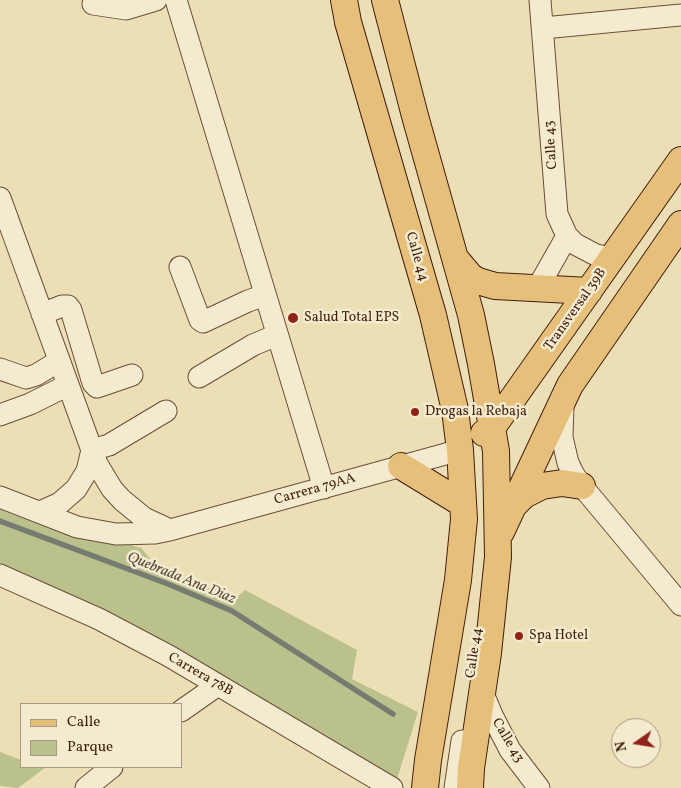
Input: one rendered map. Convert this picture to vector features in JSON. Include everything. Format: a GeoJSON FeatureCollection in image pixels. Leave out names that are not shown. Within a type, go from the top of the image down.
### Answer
{"type":"FeatureCollection","features":[{"type":"Feature","properties":{"kind":"main road","name":"Calle 44"},"geometry":{"type":"LineString","coordinates":[[344,0],[348,22],[433,315],[455,410],[460,450],[463,503],[458,580],[425,788]]}},
{"type":"Feature","properties":{"kind":"main road","name":"Calle 44"},"geometry":{"type":"LineString","coordinates":[[385,0],[472,323],[496,451],[498,539],[488,653],[467,692],[472,768],[470,788]]}},
{"type":"Feature","properties":{"kind":"main road","name":"Transversal 39B"},"geometry":{"type":"LineString","coordinates":[[460,450],[492,428],[681,160]]}},
{"type":"Feature","properties":{"kind":"main road"},"geometry":{"type":"LineString","coordinates":[[498,539],[570,385],[681,224]]}},
{"type":"Feature","properties":{"kind":"main road"},"geometry":{"type":"LineString","coordinates":[[454,257],[471,276],[486,284],[503,288],[589,291]]}},
{"type":"Feature","properties":{"kind":"main road"},"geometry":{"type":"LineString","coordinates":[[564,326],[570,385]]}},
{"type":"Feature","properties":{"kind":"main road"},"geometry":{"type":"LineString","coordinates":[[401,466],[463,503],[473,460],[492,428]]}},
{"type":"Feature","properties":{"kind":"main road"},"geometry":{"type":"LineString","coordinates":[[511,510],[524,495],[542,486],[562,483],[582,486]]}},
{"type":"Feature","properties":{"kind":"street"},"geometry":{"type":"LineString","coordinates":[[93,4],[126,9],[156,0]]}},
{"type":"Feature","properties":{"kind":"street"},"geometry":{"type":"LineString","coordinates":[[176,0],[324,488]]}},
{"type":"Feature","properties":{"kind":"street","name":"Calle 43"},"geometry":{"type":"LineString","coordinates":[[540,0],[557,214],[567,236],[575,244],[596,256],[613,258]]}},
{"type":"Feature","properties":{"kind":"street"},"geometry":{"type":"LineString","coordinates":[[543,28],[681,15]]}},
{"type":"Feature","properties":{"kind":"street"},"geometry":{"type":"LineString","coordinates":[[0,198],[92,450],[104,477],[122,500],[144,518],[170,530]]}},
{"type":"Feature","properties":{"kind":"street"},"geometry":{"type":"LineString","coordinates":[[537,289],[567,236]]}},
{"type":"Feature","properties":{"kind":"street"},"geometry":{"type":"LineString","coordinates":[[180,267],[200,320],[203,322],[265,295]]}},
{"type":"Feature","properties":{"kind":"street"},"geometry":{"type":"LineString","coordinates":[[42,314],[62,306],[68,306],[71,310],[93,383],[97,387],[132,375]]}},
{"type":"Feature","properties":{"kind":"street"},"geometry":{"type":"LineString","coordinates":[[199,377],[253,345],[277,335]]}},
{"type":"Feature","properties":{"kind":"street"},"geometry":{"type":"LineString","coordinates":[[0,369],[26,378],[36,375],[59,361]]}},
{"type":"Feature","properties":{"kind":"street"},"geometry":{"type":"LineString","coordinates":[[26,378],[35,401]]}},
{"type":"Feature","properties":{"kind":"street"},"geometry":{"type":"LineString","coordinates":[[0,415],[12,412],[68,385]]}},
{"type":"Feature","properties":{"kind":"street"},"geometry":{"type":"LineString","coordinates":[[570,385],[562,410],[562,437],[568,463],[582,486],[681,605]]}},
{"type":"Feature","properties":{"kind":"street"},"geometry":{"type":"LineString","coordinates":[[92,450],[109,445],[166,411]]}},
{"type":"Feature","properties":{"kind":"street","name":"Calle 44"},"geometry":{"type":"LineString","coordinates":[[455,788],[467,692],[486,575],[492,428]]}},
{"type":"Feature","properties":{"kind":"street"},"geometry":{"type":"LineString","coordinates":[[40,512],[60,503],[76,489],[87,471],[92,450]]}},
{"type":"Feature","properties":{"kind":"street","name":"Carrera 79AA"},"geometry":{"type":"LineString","coordinates":[[170,530],[460,450]]}},
{"type":"Feature","properties":{"kind":"street"},"geometry":{"type":"LineString","coordinates":[[0,497],[77,527],[96,531],[136,534],[170,530]]}},
{"type":"Feature","properties":{"kind":"street","name":"Calle 44"},"geometry":{"type":"LineString","coordinates":[[437,788],[467,692],[464,624],[468,583],[463,503]]}},
{"type":"Feature","properties":{"kind":"street","name":"Carrera 78B"},"geometry":{"type":"LineString","coordinates":[[0,576],[99,619],[218,685],[392,788]]}},
{"type":"Feature","properties":{"kind":"street"},"geometry":{"type":"LineString","coordinates":[[182,710],[218,685]]}},
{"type":"Feature","properties":{"kind":"street","name":"Calle 43"},"geometry":{"type":"LineString","coordinates":[[467,692],[492,715],[510,750],[538,788]]}},
{"type":"Feature","properties":{"kind":"street"},"geometry":{"type":"LineString","coordinates":[[86,788],[111,768]]}},
{"type":"Feature","properties":{"kind":"green space"},"geometry":{"type":"Polygon","coordinates":[[[0,502],[141,548],[162,573],[237,597],[245,590],[357,650],[352,679],[418,712],[396,782],[0,573],[0,502]]]}},
{"type":"Feature","properties":{"kind":"green space"},"geometry":{"type":"Polygon","coordinates":[[[0,752],[20,760],[20,768],[45,768],[18,788],[0,786],[0,752]]]}},
{"type":"Feature","properties":{"kind":"waterway","name":"Quebrada Ana Diaz"},"geometry":{"type":"LineString","coordinates":[[0,521],[168,584],[232,611],[393,714]]}},
{"type":"Feature","properties":{"kind":"place","name":"Salud Total EPS"},"geometry":{"type":"Point","coordinates":[293,318]}},
{"type":"Feature","properties":{"kind":"place","name":"Drogas la Rebaja"},"geometry":{"type":"Point","coordinates":[415,412]}},
{"type":"Feature","properties":{"kind":"place","name":"Spa Hotel"},"geometry":{"type":"Point","coordinates":[519,636]}}]}
